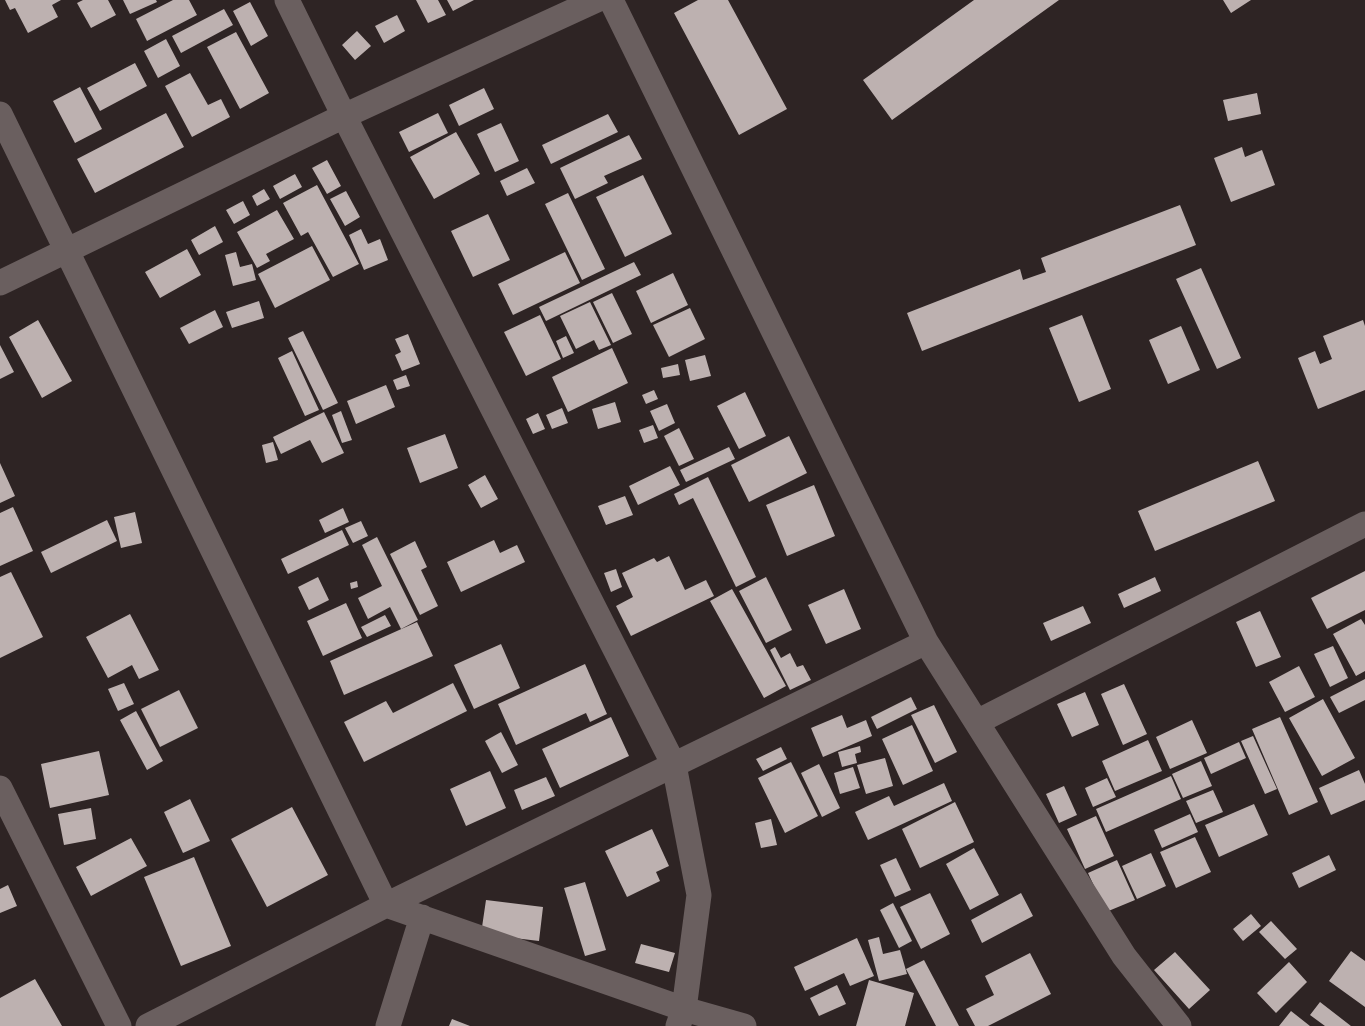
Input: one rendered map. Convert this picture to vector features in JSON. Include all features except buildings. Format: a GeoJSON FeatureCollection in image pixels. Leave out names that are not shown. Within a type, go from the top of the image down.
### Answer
{"type":"FeatureCollection","features":[{"type":"Feature","properties":{"kind":"street"},"geometry":{"type":"LineString","coordinates":[[287,0],[344,116],[674,765],[699,895],[681,1017]]}},
{"type":"Feature","properties":{"kind":"street"},"geometry":{"type":"LineString","coordinates":[[0,283],[344,116],[597,0]]}},
{"type":"Feature","properties":{"kind":"street"},"geometry":{"type":"LineString","coordinates":[[611,0],[926,642],[1124,956],[1179,1026]]}},
{"type":"Feature","properties":{"kind":"street"},"geometry":{"type":"LineString","coordinates":[[0,114],[386,904],[681,1017],[744,1026]]}},
{"type":"Feature","properties":{"kind":"street"},"geometry":{"type":"LineString","coordinates":[[977,722],[1365,524]]}},
{"type":"Feature","properties":{"kind":"street"},"geometry":{"type":"LineString","coordinates":[[148,1026],[386,904],[926,642]]}},
{"type":"Feature","properties":{"kind":"street"},"geometry":{"type":"LineString","coordinates":[[0,788],[119,1026]]}},
{"type":"Feature","properties":{"kind":"street"},"geometry":{"type":"LineString","coordinates":[[388,1026],[422,917]]}}]}
